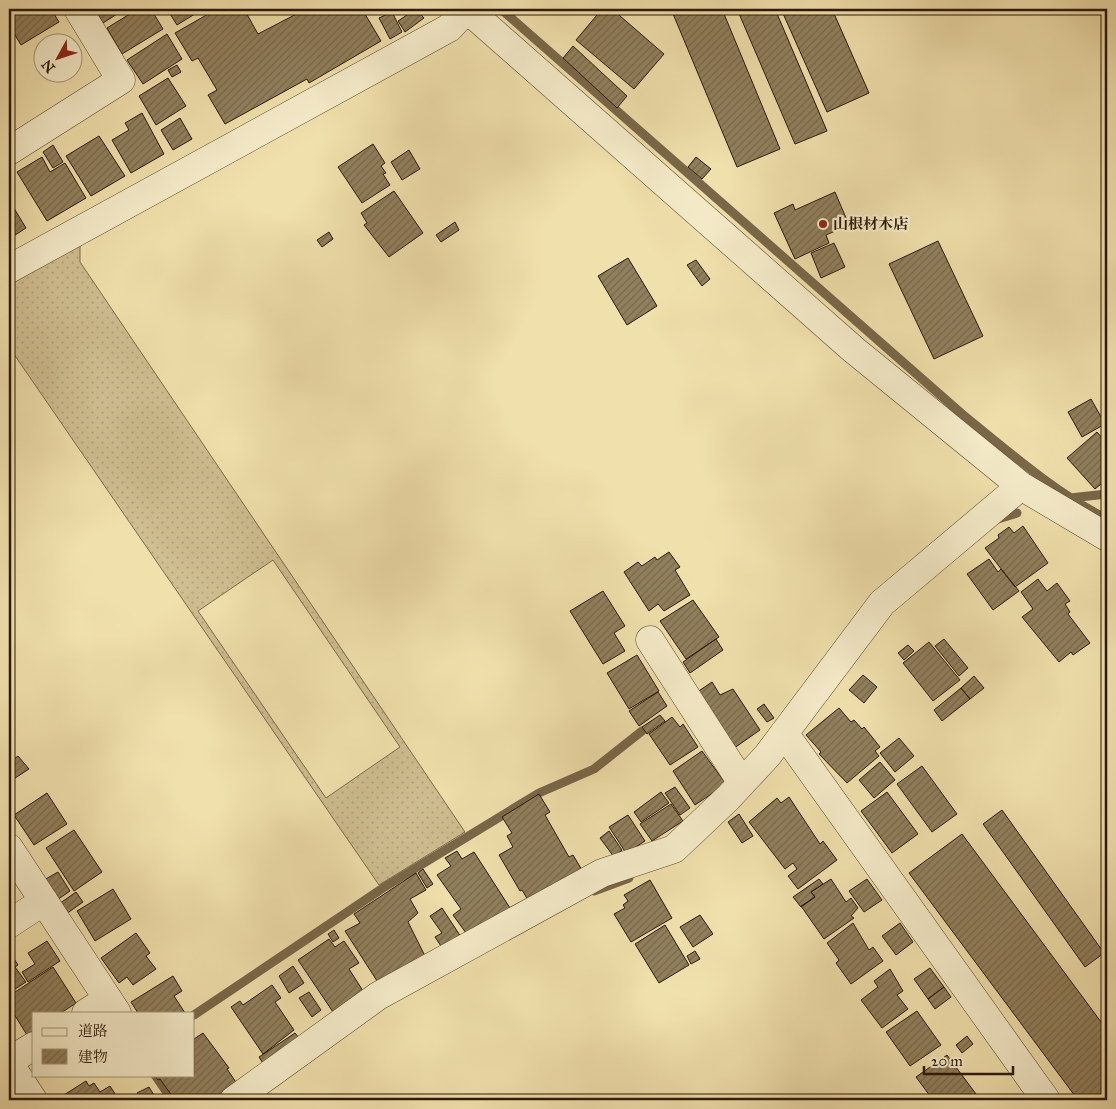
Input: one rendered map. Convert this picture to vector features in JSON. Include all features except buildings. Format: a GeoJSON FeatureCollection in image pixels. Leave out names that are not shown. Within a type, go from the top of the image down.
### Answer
{"type":"FeatureCollection","features":[{"type":"Feature","properties":{"kind":"street"},"geometry":{"type":"LineString","coordinates":[[9,151],[121,80],[78,9]]}},
{"type":"Feature","properties":{"kind":"street"},"geometry":{"type":"LineString","coordinates":[[9,269],[449,28],[467,9],[799,303],[1021,486],[1107,537]]}},
{"type":"Feature","properties":{"kind":"street"},"geometry":{"type":"LineString","coordinates":[[234,1100],[378,996],[602,873],[674,849],[788,739],[882,603],[1021,486]]}},
{"type":"Feature","properties":{"kind":"street"},"geometry":{"type":"LineString","coordinates":[[650,640],[742,783]]}},
{"type":"Feature","properties":{"kind":"street"},"geometry":{"type":"LineString","coordinates":[[788,739],[1046,1100]]}},
{"type":"Feature","properties":{"kind":"street"},"geometry":{"type":"LineString","coordinates":[[9,848],[44,901],[104,1008]]}},
{"type":"Feature","properties":{"kind":"street"},"geometry":{"type":"LineString","coordinates":[[9,924],[44,901]]}},
{"type":"Feature","properties":{"kind":"street"},"geometry":{"type":"LineString","coordinates":[[32,1047],[9,1062],[33,1100]]}},
{"type":"Feature","properties":{"kind":"shaded area"},"geometry":{"type":"Polygon","coordinates":[[[80,229],[80,262],[465,832],[379,885],[9,347],[9,266],[80,229]],[[273,560],[198,611],[326,798],[400,747],[273,560]]]}},
{"type":"Feature","properties":{"kind":"waterway"},"geometry":{"type":"LineString","coordinates":[[501,9],[962,414],[1050,484],[1107,519]]}},
{"type":"Feature","properties":{"kind":"waterway"},"geometry":{"type":"LineString","coordinates":[[1070,498],[1107,494]]}},
{"type":"Feature","properties":{"kind":"waterway"},"geometry":{"type":"LineString","coordinates":[[998,519],[1017,513]]}},
{"type":"Feature","properties":{"kind":"waterway"},"geometry":{"type":"LineString","coordinates":[[195,1014],[383,888],[539,793],[594,769],[642,731]]}},
{"type":"Feature","properties":{"kind":"waterway"},"geometry":{"type":"LineString","coordinates":[[594,891],[629,878]]}},
{"type":"Feature","properties":{"kind":"waterway"},"geometry":{"type":"LineString","coordinates":[[156,1076],[172,1100]]}},
{"type":"Feature","properties":{"kind":"waterway"},"geometry":{"type":"LineString","coordinates":[[9,1090],[15,1100]]}},
{"type":"Feature","properties":{"kind":"place","name":"山根材木店"},"geometry":{"type":"Point","coordinates":[823,224]}}]}
